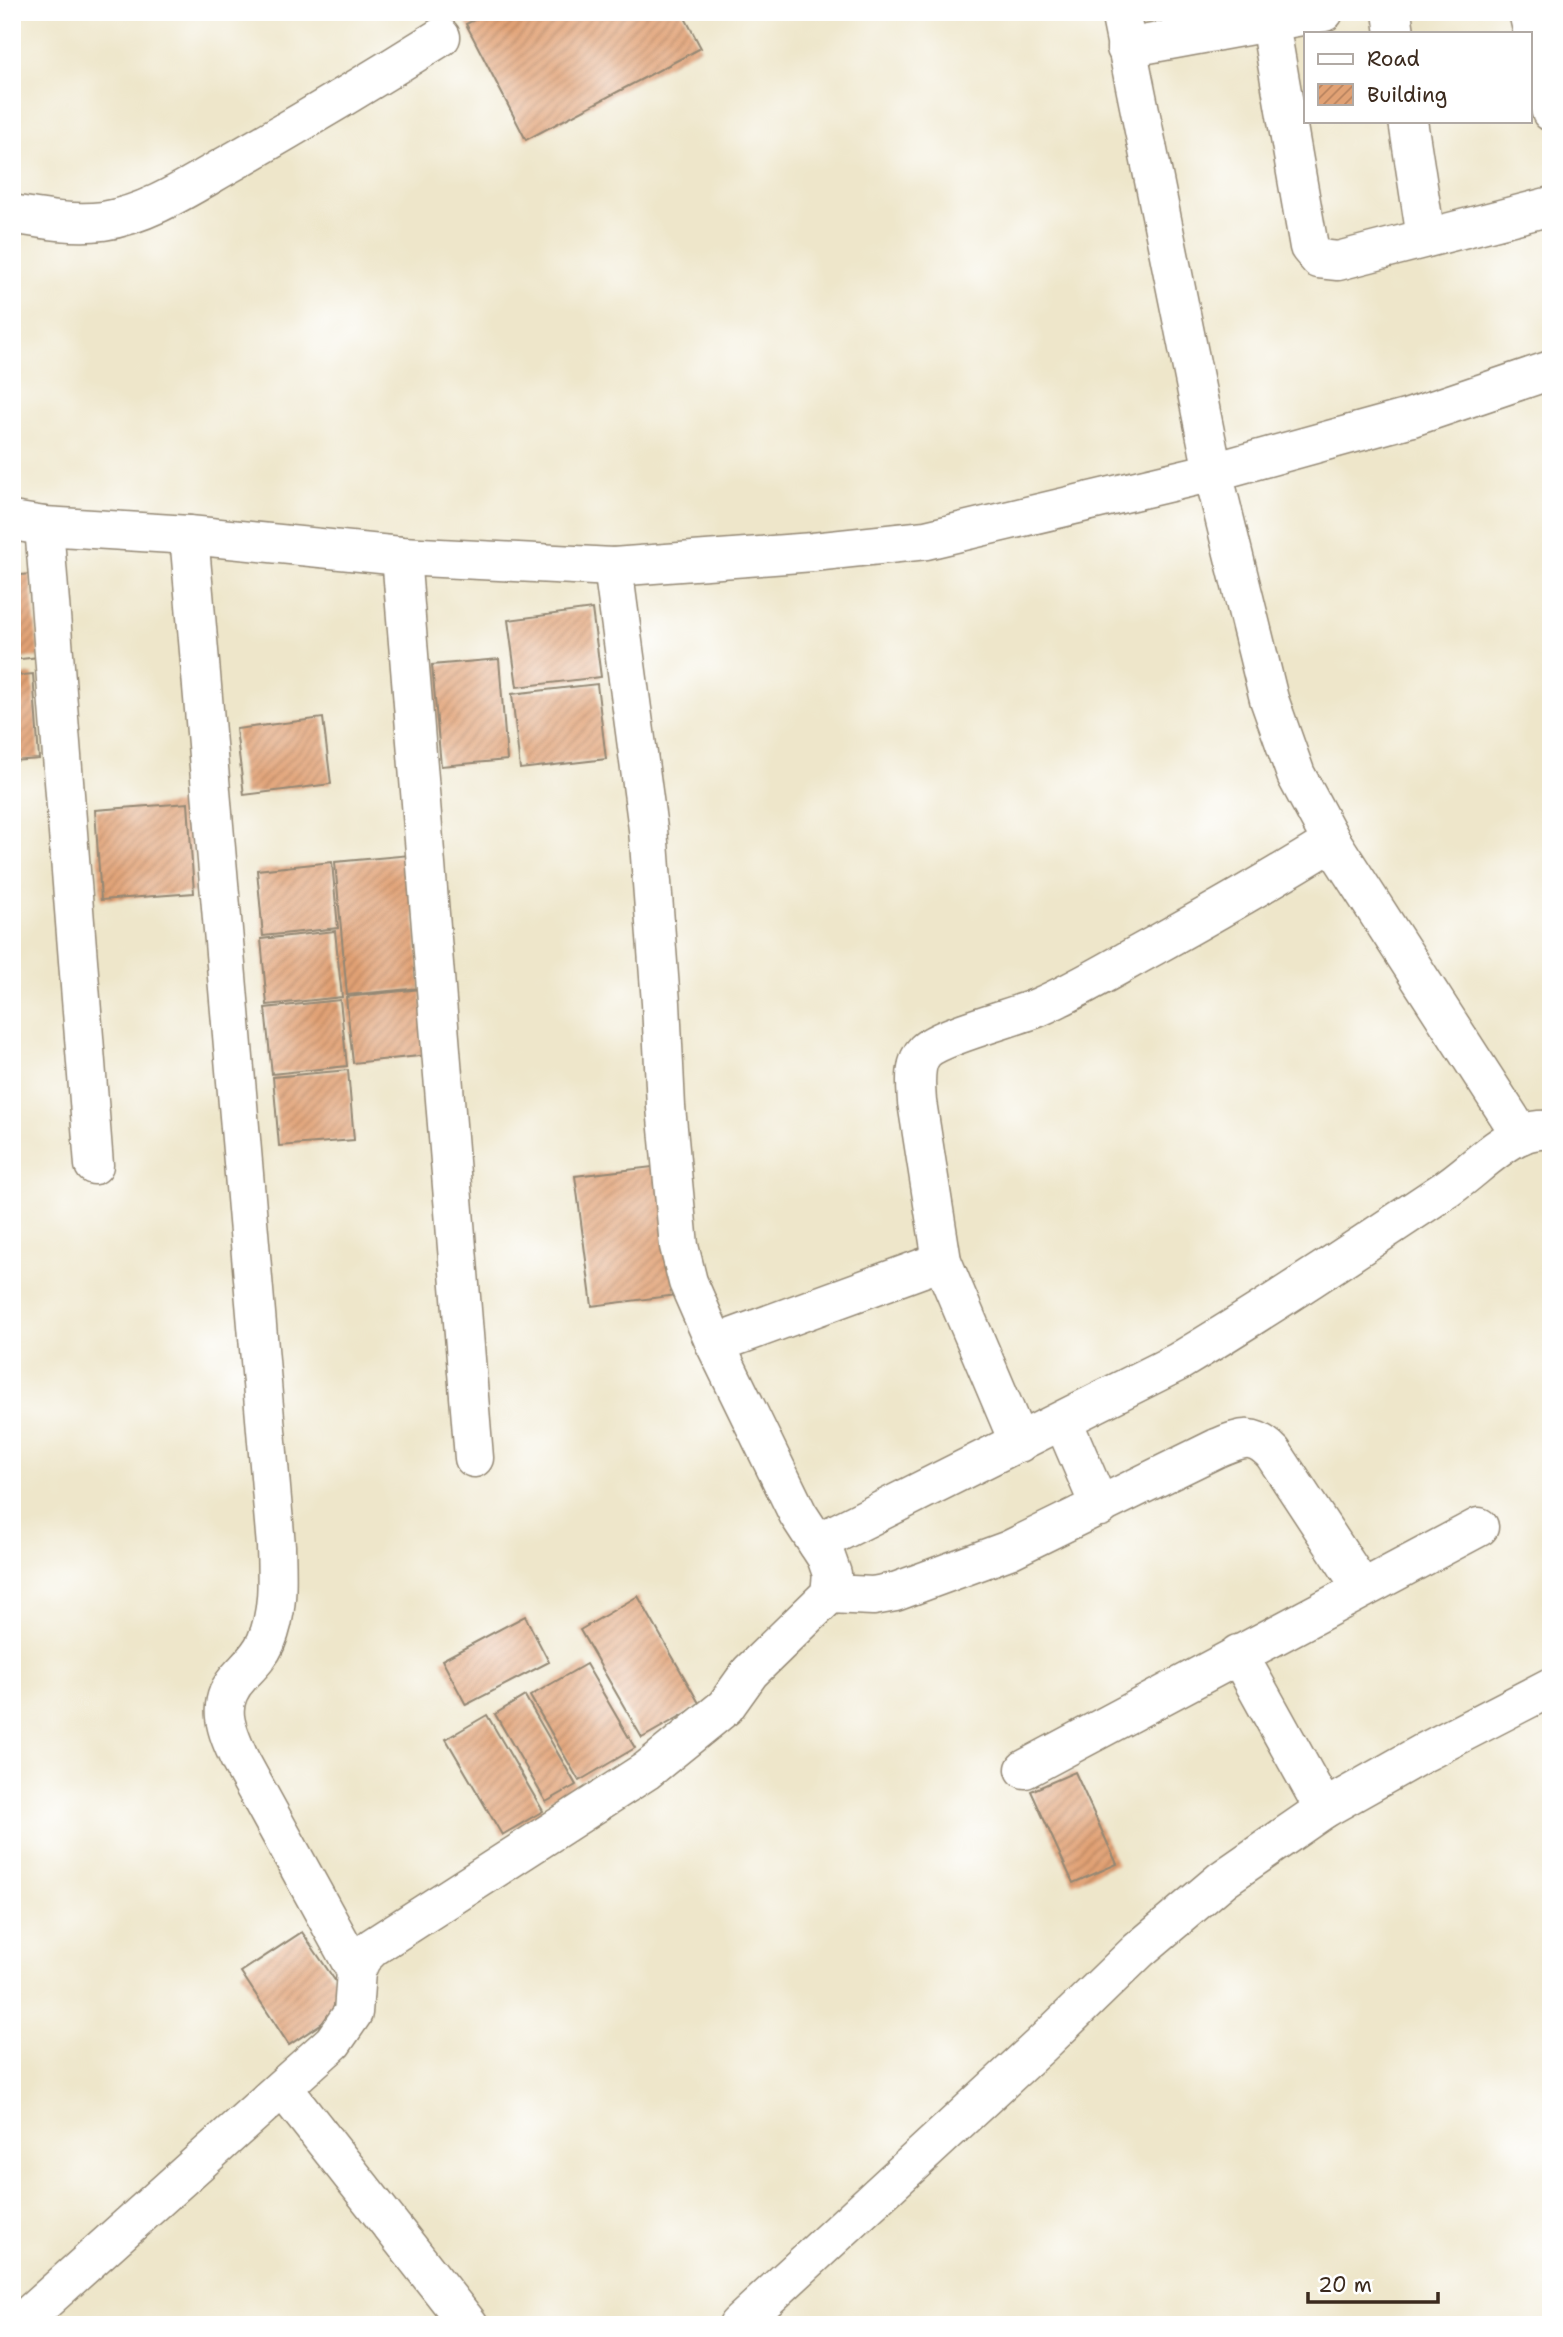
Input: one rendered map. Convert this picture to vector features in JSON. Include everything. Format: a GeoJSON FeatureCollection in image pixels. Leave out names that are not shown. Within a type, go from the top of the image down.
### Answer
{"type":"FeatureCollection","features":[{"type":"Feature","properties":{"kind":"street"},"geometry":{"type":"LineString","coordinates":[[817,1543],[1178,1362],[1234,1329],[1536,1132],[1332,842],[1296,775],[1269,699],[1213,472],[1123,30],[1324,12]]}},
{"type":"Feature","properties":{"kind":"street"},"geometry":{"type":"LineString","coordinates":[[1392,12],[1395,32]]}},
{"type":"Feature","properties":{"kind":"street"},"geometry":{"type":"LineString","coordinates":[[1528,12],[1551,112]]}},
{"type":"Feature","properties":{"kind":"street"},"geometry":{"type":"LineString","coordinates":[[1269,17],[1309,247],[1319,259],[1338,261],[1551,206]]}},
{"type":"Feature","properties":{"kind":"street"},"geometry":{"type":"LineString","coordinates":[[12,214],[70,221],[102,221],[129,215],[160,203],[332,106],[441,37]]}},
{"type":"Feature","properties":{"kind":"street"},"geometry":{"type":"LineString","coordinates":[[1408,122],[1426,238]]}},
{"type":"Feature","properties":{"kind":"street"},"geometry":{"type":"LineString","coordinates":[[94,1166],[28,523],[189,535],[401,556],[613,567],[813,552],[926,540],[1213,472],[1409,418],[1551,370]]}},
{"type":"Feature","properties":{"kind":"street"},"geometry":{"type":"LineString","coordinates":[[189,535],[275,1532],[277,1587],[273,1622],[265,1646],[228,1690],[224,1715],[229,1736],[240,1760],[356,1971]]}},
{"type":"Feature","properties":{"kind":"street"},"geometry":{"type":"LineString","coordinates":[[401,556],[474,1458]]}},
{"type":"Feature","properties":{"kind":"street"},"geometry":{"type":"LineString","coordinates":[[18,2325],[333,2042],[353,2013],[356,1971],[362,1958],[373,1947],[646,1771],[725,1707],[750,1672],[830,1594],[832,1574],[826,1557],[798,1514],[715,1344],[688,1282],[679,1246],[666,1107],[648,829],[613,567]]}},
{"type":"Feature","properties":{"kind":"street"},"geometry":{"type":"LineString","coordinates":[[1018,1443],[942,1261],[917,1102],[916,1080],[923,1053],[949,1039],[1040,1007],[1258,888],[1332,842]]}},
{"type":"Feature","properties":{"kind":"street"},"geometry":{"type":"LineString","coordinates":[[715,1344],[942,1261]]}},
{"type":"Feature","properties":{"kind":"street"},"geometry":{"type":"LineString","coordinates":[[1063,1421],[1100,1507]]}},
{"type":"Feature","properties":{"kind":"street"},"geometry":{"type":"LineString","coordinates":[[830,1594],[873,1596],[917,1585],[1009,1550],[1217,1448],[1237,1440],[1252,1438],[1263,1442],[1273,1453],[1362,1588]]}},
{"type":"Feature","properties":{"kind":"street"},"geometry":{"type":"LineString","coordinates":[[1025,1769],[1479,1527]]}},
{"type":"Feature","properties":{"kind":"street"},"geometry":{"type":"LineString","coordinates":[[1238,1654],[1324,1809]]}},
{"type":"Feature","properties":{"kind":"street"},"geometry":{"type":"LineString","coordinates":[[738,2325],[1040,2046],[1139,1950],[1223,1879],[1324,1809],[1425,1752],[1551,1687]]}},
{"type":"Feature","properties":{"kind":"street"},"geometry":{"type":"LineString","coordinates":[[282,2088],[469,2325]]}},
{"type":"Feature","properties":{"kind":"building"},"geometry":{"type":"Polygon","coordinates":[[[489,12],[682,12],[701,48],[526,140],[466,24],[489,12]]]}},
{"type":"Feature","properties":{"kind":"building"},"geometry":{"type":"Polygon","coordinates":[[[30,574],[39,657],[12,660],[12,576],[30,574]]]}},
{"type":"Feature","properties":{"kind":"building"},"geometry":{"type":"Polygon","coordinates":[[[592,609],[601,677],[517,687],[508,620],[592,609]]]}},
{"type":"Feature","properties":{"kind":"building"},"geometry":{"type":"Polygon","coordinates":[[[499,659],[507,760],[441,766],[432,665],[499,659]]]}},
{"type":"Feature","properties":{"kind":"building"},"geometry":{"type":"Polygon","coordinates":[[[33,674],[39,759],[12,761],[12,676],[33,674]]]}},
{"type":"Feature","properties":{"kind":"building"},"geometry":{"type":"Polygon","coordinates":[[[597,684],[606,759],[520,769],[512,694],[597,684]]]}},
{"type":"Feature","properties":{"kind":"building"},"geometry":{"type":"Polygon","coordinates":[[[323,718],[331,784],[244,795],[236,729],[323,718]]]}},
{"type":"Feature","properties":{"kind":"building"},"geometry":{"type":"Polygon","coordinates":[[[188,803],[194,893],[101,900],[95,810],[188,803]]]}},
{"type":"Feature","properties":{"kind":"building"},"geometry":{"type":"Polygon","coordinates":[[[410,855],[421,988],[347,995],[335,862],[410,855]]]}},
{"type":"Feature","properties":{"kind":"building"},"geometry":{"type":"Polygon","coordinates":[[[332,862],[338,928],[263,936],[257,870],[332,862]]]}},
{"type":"Feature","properties":{"kind":"building"},"geometry":{"type":"Polygon","coordinates":[[[335,931],[342,997],[267,1005],[261,939],[335,931]]]}},
{"type":"Feature","properties":{"kind":"building"},"geometry":{"type":"Polygon","coordinates":[[[421,989],[428,1055],[353,1063],[346,997],[421,989]]]}},
{"type":"Feature","properties":{"kind":"building"},"geometry":{"type":"Polygon","coordinates":[[[340,1000],[347,1066],[272,1074],[265,1008],[340,1000]]]}},
{"type":"Feature","properties":{"kind":"building"},"geometry":{"type":"Polygon","coordinates":[[[348,1070],[354,1140],[279,1146],[273,1077],[348,1070]]]}},
{"type":"Feature","properties":{"kind":"building"},"geometry":{"type":"Polygon","coordinates":[[[661,1166],[677,1295],[592,1306],[575,1176],[661,1166]]]}},
{"type":"Feature","properties":{"kind":"building"},"geometry":{"type":"Polygon","coordinates":[[[638,1596],[700,1705],[642,1738],[580,1630],[638,1596]]]}},
{"type":"Feature","properties":{"kind":"building"},"geometry":{"type":"Polygon","coordinates":[[[525,1616],[549,1662],[466,1705],[442,1660],[525,1616]]]}},
{"type":"Feature","properties":{"kind":"building"},"geometry":{"type":"Polygon","coordinates":[[[586,1664],[635,1748],[579,1781],[530,1696],[586,1664]]]}},
{"type":"Feature","properties":{"kind":"building"},"geometry":{"type":"Polygon","coordinates":[[[525,1696],[576,1785],[546,1802],[495,1714],[525,1696]]]}},
{"type":"Feature","properties":{"kind":"building"},"geometry":{"type":"Polygon","coordinates":[[[487,1715],[543,1811],[502,1835],[446,1739],[487,1715]]]}},
{"type":"Feature","properties":{"kind":"building"},"geometry":{"type":"Polygon","coordinates":[[[1075,1772],[1117,1864],[1073,1883],[1031,1791],[1075,1772]]]}},
{"type":"Feature","properties":{"kind":"building"},"geometry":{"type":"Polygon","coordinates":[[[302,1932],[351,2004],[289,2045],[241,1972],[302,1932]]]}}]}
